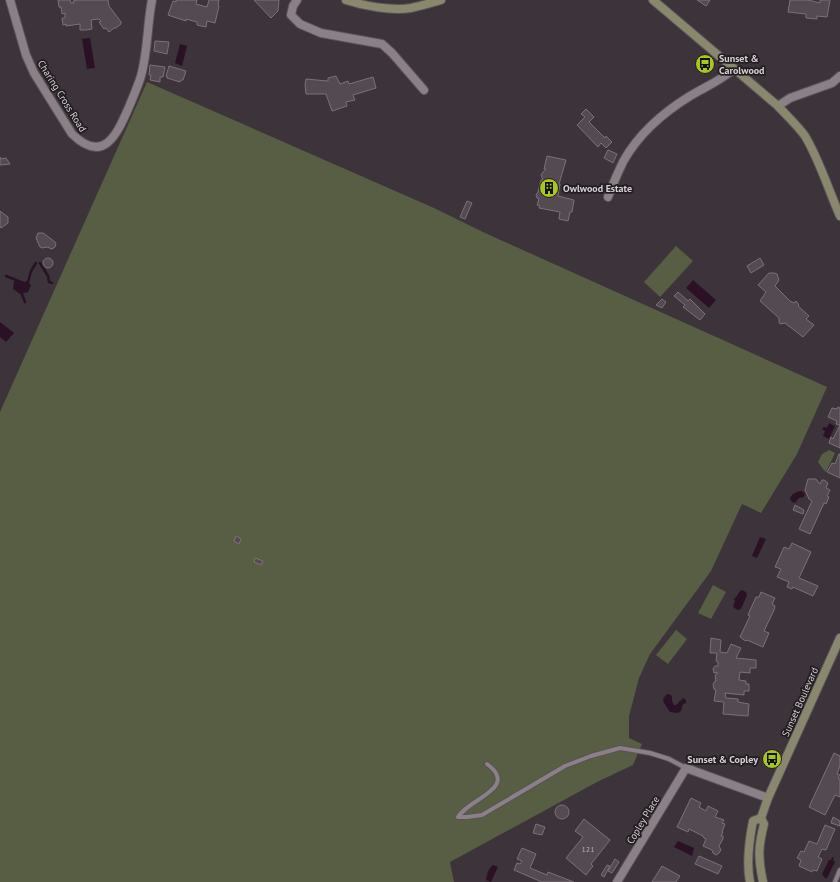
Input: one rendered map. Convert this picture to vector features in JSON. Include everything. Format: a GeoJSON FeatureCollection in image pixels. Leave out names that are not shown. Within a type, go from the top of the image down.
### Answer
{"type":"FeatureCollection","features":[{"type":"Feature","properties":{"kind":"main road"},"geometry":{"type":"LineString","coordinates":[[346,0],[357,4],[385,8],[410,8],[441,0]]}},
{"type":"Feature","properties":{"kind":"main road"},"geometry":{"type":"LineString","coordinates":[[653,0],[778,106],[793,121],[812,148],[840,216]]}},
{"type":"Feature","properties":{"kind":"main road","name":"Sunset Boulevard"},"geometry":{"type":"LineString","coordinates":[[763,882],[759,864],[759,843],[764,824],[761,818],[768,798],[840,638]]}},
{"type":"Feature","properties":{"kind":"main road","name":"Sunset Boulevard"},"geometry":{"type":"LineString","coordinates":[[750,882],[748,874],[748,854],[750,835],[753,821],[761,818]]}},
{"type":"Feature","properties":{"kind":"street","name":"Charing Cross Road"},"geometry":{"type":"LineString","coordinates":[[10,0],[26,55],[34,73],[72,134],[79,142],[87,146],[95,147],[104,146],[113,139],[120,128],[141,76],[152,0]]}},
{"type":"Feature","properties":{"kind":"street"},"geometry":{"type":"LineString","coordinates":[[297,0],[293,6],[291,15],[300,24],[321,33],[382,44],[392,53],[424,90]]}},
{"type":"Feature","properties":{"kind":"street"},"geometry":{"type":"LineString","coordinates":[[608,197],[625,159],[639,140],[655,123],[676,105],[723,79],[734,69]]}},
{"type":"Feature","properties":{"kind":"street"},"geometry":{"type":"LineString","coordinates":[[778,106],[790,98],[832,83],[840,76]]}},
{"type":"Feature","properties":{"kind":"street"},"geometry":{"type":"LineString","coordinates":[[686,768],[768,798]]}},
{"type":"Feature","properties":{"kind":"street","name":"Copley Place"},"geometry":{"type":"LineString","coordinates":[[617,882],[686,768]]}},
{"type":"Feature","properties":{"kind":"lane"},"geometry":{"type":"LineString","coordinates":[[487,764],[494,769],[498,777],[497,784],[493,789],[458,816],[467,817],[482,815],[565,766],[591,756],[620,748],[650,753],[669,759],[686,768]]}},
{"type":"Feature","properties":{"kind":"lane"},"geometry":{"type":"LineString","coordinates":[[835,882],[840,870]]}},
{"type":"Feature","properties":{"kind":"green space"},"geometry":{"type":"Polygon","coordinates":[[[147,82],[434,208],[483,232],[827,387],[797,454],[761,513],[742,504],[711,571],[650,654],[639,678],[629,716],[629,738],[642,744],[633,765],[597,782],[450,862],[454,882],[0,882],[0,412],[147,82]]]}},
{"type":"Feature","properties":{"kind":"green space"},"geometry":{"type":"Polygon","coordinates":[[[676,246],[693,261],[660,297],[644,282],[676,246]]]}},
{"type":"Feature","properties":{"kind":"green space"},"geometry":{"type":"Polygon","coordinates":[[[829,450],[835,453],[826,472],[818,462],[822,454],[829,450]]]}},
{"type":"Feature","properties":{"kind":"green space"},"geometry":{"type":"Polygon","coordinates":[[[713,585],[726,592],[711,619],[698,613],[713,585]]]}},
{"type":"Feature","properties":{"kind":"green space"},"geometry":{"type":"Polygon","coordinates":[[[676,630],[687,639],[668,664],[656,655],[676,630]]]}},
{"type":"Feature","properties":{"kind":"shaded area"},"geometry":{"type":"Polygon","coordinates":[[[90,38],[95,68],[87,69],[82,39],[90,38]]]}},
{"type":"Feature","properties":{"kind":"shaded area"},"geometry":{"type":"Polygon","coordinates":[[[180,44],[187,46],[182,66],[175,63],[180,44]]]}},
{"type":"Feature","properties":{"kind":"shaded area"},"geometry":{"type":"Polygon","coordinates":[[[17,279],[25,282],[27,281],[31,285],[28,292],[20,294],[13,289],[14,282],[17,279]]]}},
{"type":"Feature","properties":{"kind":"shaded area"},"geometry":{"type":"Polygon","coordinates":[[[693,280],[716,300],[709,308],[686,288],[693,280]]]}},
{"type":"Feature","properties":{"kind":"shaded area"},"geometry":{"type":"Polygon","coordinates":[[[0,322],[14,333],[6,342],[0,337],[0,322]]]}},
{"type":"Feature","properties":{"kind":"shaded area"},"geometry":{"type":"Polygon","coordinates":[[[829,423],[835,426],[829,439],[823,436],[825,431],[822,429],[824,427],[827,428],[829,423]]]}},
{"type":"Feature","properties":{"kind":"shaded area"},"geometry":{"type":"Polygon","coordinates":[[[802,491],[805,494],[804,497],[799,498],[795,503],[792,502],[790,499],[793,494],[802,491]]]}},
{"type":"Feature","properties":{"kind":"shaded area"},"geometry":{"type":"Polygon","coordinates":[[[760,537],[766,539],[757,558],[752,556],[760,537]]]}},
{"type":"Feature","properties":{"kind":"shaded area"},"geometry":{"type":"Polygon","coordinates":[[[742,590],[746,592],[747,595],[741,609],[738,610],[733,606],[735,601],[734,599],[742,590]]]}},
{"type":"Feature","properties":{"kind":"shaded area"},"geometry":{"type":"Polygon","coordinates":[[[667,694],[671,695],[674,705],[676,705],[683,698],[686,700],[686,703],[683,704],[681,711],[678,713],[670,712],[663,699],[667,694]]]}},
{"type":"Feature","properties":{"kind":"shaded area"},"geometry":{"type":"Polygon","coordinates":[[[678,841],[694,848],[692,856],[674,847],[678,841]]]}},
{"type":"Feature","properties":{"kind":"shaded area"},"geometry":{"type":"Polygon","coordinates":[[[832,857],[834,858],[833,860],[835,862],[827,878],[825,878],[822,874],[832,857]]]}},
{"type":"Feature","properties":{"kind":"shaded area"},"geometry":{"type":"Polygon","coordinates":[[[493,865],[498,867],[491,882],[486,880],[487,874],[493,865]]]}},
{"type":"Feature","properties":{"kind":"building"},"geometry":{"type":"Polygon","coordinates":[[[58,0],[70,0],[71,3],[74,3],[73,1],[78,0],[108,0],[109,6],[121,24],[109,32],[106,28],[104,29],[99,22],[101,21],[99,19],[91,20],[92,29],[86,30],[80,30],[80,24],[63,25],[62,18],[65,18],[65,13],[62,14],[58,0]]]}},
{"type":"Feature","properties":{"kind":"building"},"geometry":{"type":"Polygon","coordinates":[[[176,0],[197,0],[196,4],[207,7],[209,0],[219,0],[215,23],[207,21],[206,27],[197,25],[197,22],[186,19],[186,21],[168,15],[173,1],[176,2],[176,0]]]}},
{"type":"Feature","properties":{"kind":"building"},"geometry":{"type":"Polygon","coordinates":[[[254,0],[279,0],[278,11],[271,18],[254,0]]]}},
{"type":"Feature","properties":{"kind":"building"},"geometry":{"type":"Polygon","coordinates":[[[697,0],[710,0],[706,6],[697,0]]]}},
{"type":"Feature","properties":{"kind":"building"},"geometry":{"type":"Polygon","coordinates":[[[790,0],[808,0],[820,3],[820,0],[830,0],[827,17],[817,16],[817,19],[806,18],[806,14],[788,12],[790,0]]]}},
{"type":"Feature","properties":{"kind":"building"},"geometry":{"type":"Polygon","coordinates":[[[155,41],[169,42],[167,54],[154,51],[155,41]]]}},
{"type":"Feature","properties":{"kind":"building"},"geometry":{"type":"Polygon","coordinates":[[[150,65],[165,67],[163,77],[160,77],[160,82],[150,80],[150,65]]]}},
{"type":"Feature","properties":{"kind":"building"},"geometry":{"type":"Polygon","coordinates":[[[169,66],[186,71],[183,80],[180,82],[167,78],[166,76],[169,66]]]}},
{"type":"Feature","properties":{"kind":"building"},"geometry":{"type":"Polygon","coordinates":[[[336,76],[340,84],[348,81],[349,84],[373,77],[376,88],[353,95],[355,100],[346,102],[347,106],[332,111],[326,94],[306,94],[306,79],[328,81],[328,78],[336,76]]]}},
{"type":"Feature","properties":{"kind":"building"},"geometry":{"type":"Polygon","coordinates":[[[586,109],[594,117],[589,122],[605,138],[606,136],[612,142],[606,148],[601,143],[598,147],[577,125],[585,117],[581,114],[586,109]]]}},
{"type":"Feature","properties":{"kind":"building"},"geometry":{"type":"Polygon","coordinates":[[[608,150],[617,154],[613,163],[604,158],[608,150]]]}},
{"type":"Feature","properties":{"kind":"building","name":"Owlwood Estate"},"geometry":{"type":"Polygon","coordinates":[[[547,156],[566,160],[559,184],[558,196],[574,200],[572,212],[570,212],[568,221],[559,219],[560,212],[539,208],[540,206],[537,205],[539,199],[536,195],[541,180],[543,180],[541,175],[546,169],[544,169],[547,156]]]}},
{"type":"Feature","properties":{"kind":"building"},"geometry":{"type":"Polygon","coordinates":[[[0,157],[1,159],[6,158],[10,164],[0,165],[0,157]]]}},
{"type":"Feature","properties":{"kind":"building"},"geometry":{"type":"Polygon","coordinates":[[[467,201],[472,203],[465,219],[460,217],[467,201]]]}},
{"type":"Feature","properties":{"kind":"building"},"geometry":{"type":"Polygon","coordinates":[[[0,211],[8,217],[8,223],[1,228],[0,227],[0,211]]]}},
{"type":"Feature","properties":{"kind":"building"},"geometry":{"type":"Polygon","coordinates":[[[38,233],[43,233],[50,238],[56,243],[55,247],[52,249],[40,247],[36,238],[38,233]]]}},
{"type":"Feature","properties":{"kind":"building"},"geometry":{"type":"Polygon","coordinates":[[[46,258],[50,258],[52,259],[52,267],[46,268],[43,265],[43,261],[46,258]]]}},
{"type":"Feature","properties":{"kind":"building"},"geometry":{"type":"Polygon","coordinates":[[[760,258],[764,265],[751,273],[747,266],[760,258]]]}},
{"type":"Feature","properties":{"kind":"building"},"geometry":{"type":"Polygon","coordinates":[[[769,273],[777,274],[779,280],[775,286],[790,301],[794,303],[796,301],[799,305],[798,306],[809,316],[806,319],[814,325],[803,337],[785,323],[780,324],[779,318],[760,301],[766,292],[758,285],[769,273]]]}},
{"type":"Feature","properties":{"kind":"building"},"geometry":{"type":"Polygon","coordinates":[[[678,292],[688,301],[690,299],[705,314],[700,320],[683,307],[685,305],[674,296],[678,292]]]}},
{"type":"Feature","properties":{"kind":"building"},"geometry":{"type":"Polygon","coordinates":[[[662,299],[666,302],[662,308],[656,305],[662,299]]]}},
{"type":"Feature","properties":{"kind":"building"},"geometry":{"type":"Polygon","coordinates":[[[838,407],[840,408],[840,425],[836,424],[837,421],[828,417],[832,408],[837,409],[838,407]]]}},
{"type":"Feature","properties":{"kind":"building"},"geometry":{"type":"Polygon","coordinates":[[[840,425],[840,448],[829,443],[831,437],[833,439],[840,425]]]}},
{"type":"Feature","properties":{"kind":"building"},"geometry":{"type":"Polygon","coordinates":[[[839,454],[840,478],[827,472],[832,463],[835,464],[839,454]]]}},
{"type":"Feature","properties":{"kind":"building"},"geometry":{"type":"Polygon","coordinates":[[[808,479],[816,479],[820,484],[822,480],[824,480],[828,483],[826,488],[830,490],[827,496],[829,497],[826,504],[824,503],[810,534],[799,529],[812,501],[809,499],[805,490],[808,479]]]}},
{"type":"Feature","properties":{"kind":"building"},"geometry":{"type":"Polygon","coordinates":[[[795,505],[804,510],[803,514],[793,510],[795,505]]]}},
{"type":"Feature","properties":{"kind":"building"},"geometry":{"type":"Polygon","coordinates":[[[236,536],[241,539],[239,544],[234,541],[236,536]]]}},
{"type":"Feature","properties":{"kind":"building"},"geometry":{"type":"Polygon","coordinates":[[[792,543],[811,552],[799,578],[818,586],[813,596],[793,587],[792,589],[787,587],[789,582],[777,577],[781,569],[775,567],[784,547],[789,549],[792,543]]]}},
{"type":"Feature","properties":{"kind":"building"},"geometry":{"type":"Polygon","coordinates":[[[255,558],[263,561],[261,565],[254,562],[255,558]]]}},
{"type":"Feature","properties":{"kind":"building"},"geometry":{"type":"Polygon","coordinates":[[[761,592],[775,598],[772,604],[775,606],[774,610],[764,631],[769,633],[763,647],[747,640],[746,641],[740,637],[750,616],[748,615],[756,597],[759,597],[761,592]]]}},
{"type":"Feature","properties":{"kind":"building"},"geometry":{"type":"Polygon","coordinates":[[[711,638],[721,640],[720,652],[727,653],[731,644],[741,648],[736,658],[756,660],[756,668],[750,668],[750,673],[740,672],[739,680],[746,681],[746,684],[749,684],[749,691],[744,691],[744,695],[725,693],[726,698],[738,699],[738,702],[749,704],[748,716],[723,714],[724,702],[714,701],[716,690],[714,689],[713,684],[716,681],[715,675],[717,672],[714,673],[713,669],[715,666],[718,666],[718,662],[716,661],[717,653],[710,653],[711,638]]]}},
{"type":"Feature","properties":{"kind":"building"},"geometry":{"type":"Polygon","coordinates":[[[834,753],[840,756],[840,766],[837,774],[840,775],[838,778],[840,779],[840,797],[835,795],[825,815],[809,807],[834,753]]]}},
{"type":"Feature","properties":{"kind":"building"},"geometry":{"type":"Polygon","coordinates":[[[691,798],[701,803],[699,807],[706,811],[708,806],[718,811],[715,817],[724,820],[722,823],[725,824],[721,836],[723,836],[723,839],[719,846],[721,850],[716,855],[712,850],[703,846],[706,839],[703,836],[689,829],[688,832],[677,827],[691,798]]]}},
{"type":"Feature","properties":{"kind":"building"},"geometry":{"type":"Polygon","coordinates":[[[559,805],[565,805],[569,809],[569,815],[565,819],[559,819],[555,815],[555,809],[559,805]]]}},
{"type":"Feature","properties":{"kind":"building"},"geometry":{"type":"Polygon","coordinates":[[[833,817],[840,821],[840,826],[831,823],[833,817]]]}},
{"type":"Feature","properties":{"kind":"building"},"geometry":{"type":"Polygon","coordinates":[[[584,819],[610,840],[591,864],[593,866],[586,875],[566,858],[583,837],[575,831],[584,819]]]}},
{"type":"Feature","properties":{"kind":"building"},"geometry":{"type":"Polygon","coordinates":[[[536,824],[545,827],[542,835],[533,833],[536,824]]]}},
{"type":"Feature","properties":{"kind":"building"},"geometry":{"type":"Polygon","coordinates":[[[825,825],[835,829],[826,850],[822,849],[818,857],[822,859],[817,871],[813,870],[812,872],[799,866],[801,860],[797,858],[801,851],[804,852],[809,841],[817,844],[825,825]]]}},
{"type":"Feature","properties":{"kind":"building"},"geometry":{"type":"Polygon","coordinates":[[[522,848],[536,854],[530,868],[547,875],[548,872],[574,882],[542,882],[514,870],[517,863],[520,864],[522,861],[517,859],[522,848]]]}},
{"type":"Feature","properties":{"kind":"building"},"geometry":{"type":"Polygon","coordinates":[[[699,856],[722,866],[718,874],[695,864],[699,856]]]}},
{"type":"Feature","properties":{"kind":"building"},"geometry":{"type":"Polygon","coordinates":[[[615,859],[619,862],[612,873],[608,871],[615,859]]]}},
{"type":"Feature","properties":{"kind":"building"},"geometry":{"type":"Polygon","coordinates":[[[607,865],[610,866],[604,877],[601,875],[607,865]]]}},
{"type":"Feature","properties":{"kind":"building"},"geometry":{"type":"Polygon","coordinates":[[[662,866],[680,876],[676,882],[652,882],[662,866]]]}},
{"type":"Feature","properties":{"kind":"waterway"},"geometry":{"type":"LineString","coordinates":[[28,282],[31,271],[36,263]]}},
{"type":"Feature","properties":{"kind":"waterway"},"geometry":{"type":"LineString","coordinates":[[40,263],[48,276],[49,282],[52,283]]}},
{"type":"Feature","properties":{"kind":"waterway"},"geometry":{"type":"LineString","coordinates":[[6,276],[16,280]]}},
{"type":"Feature","properties":{"kind":"waterway"},"geometry":{"type":"LineString","coordinates":[[22,294],[25,302]]}},
{"type":"Feature","properties":{"kind":"place","name":"Sunset & Carolwood"},"geometry":{"type":"Point","coordinates":[705,64]}},
{"type":"Feature","properties":{"kind":"place","name":"Owlwood Estate"},"geometry":{"type":"Point","coordinates":[549,188]}},
{"type":"Feature","properties":{"kind":"place","name":"Sunset & Copley"},"geometry":{"type":"Point","coordinates":[772,759]}}]}
